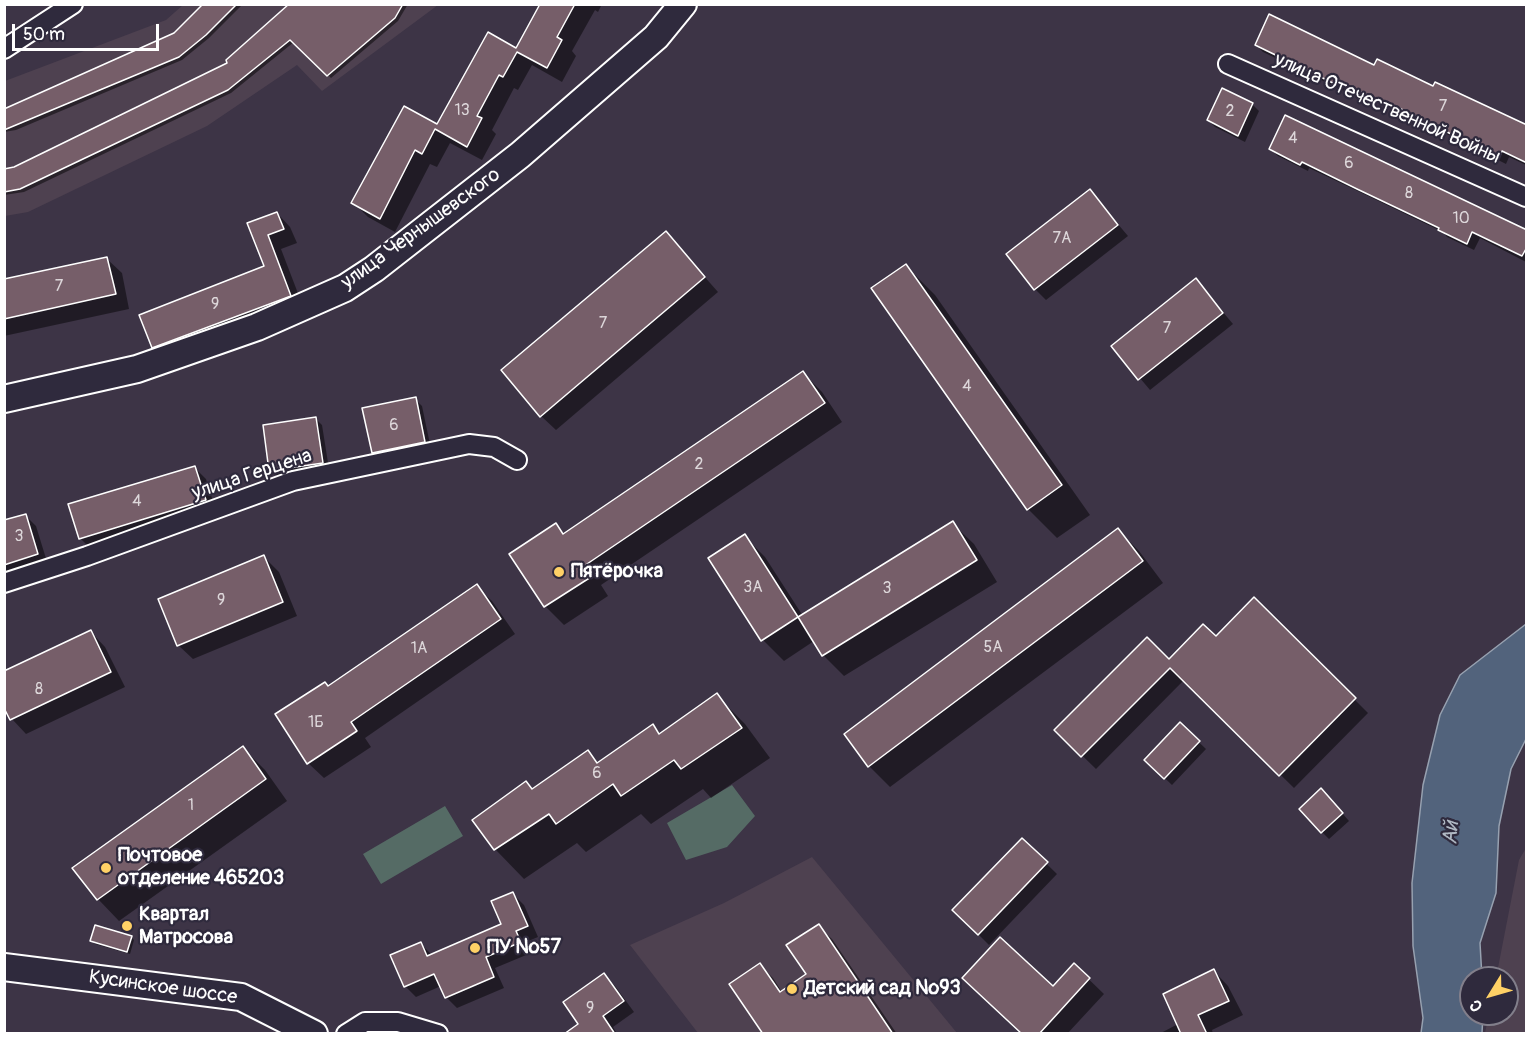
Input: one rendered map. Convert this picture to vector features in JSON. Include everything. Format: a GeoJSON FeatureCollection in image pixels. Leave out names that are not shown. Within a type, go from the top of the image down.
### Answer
{"type":"FeatureCollection","features":[{"type":"Feature","properties":{"kind":"main road","name":"улица Чернышевского"},"geometry":{"type":"LineString","coordinates":[[4,399],[137,369],[257,327],[345,288],[374,269],[520,155],[656,37],[683,4]]}},
{"type":"Feature","properties":{"kind":"main road","name":"Кусинское шоссе"},"geometry":{"type":"LineString","coordinates":[[4,967],[241,997],[314,1034]]}},
{"type":"Feature","properties":{"kind":"street"},"geometry":{"type":"LineString","coordinates":[[4,49],[73,4]]}},
{"type":"Feature","properties":{"kind":"street","name":"улица Отечественной Войны"},"geometry":{"type":"LineString","coordinates":[[1228,64],[1527,196]]}},
{"type":"Feature","properties":{"kind":"street","name":"улица Герцена"},"geometry":{"type":"LineString","coordinates":[[4,583],[87,556],[293,481],[469,444],[494,447],[517,460]]}},
{"type":"Feature","properties":{"kind":"street"},"geometry":{"type":"LineString","coordinates":[[346,1034],[365,1022],[398,1022],[438,1034]]}},
{"type":"Feature","properties":{"kind":"shaded area"},"geometry":{"type":"Polygon","coordinates":[[[183,5],[438,5],[322,91],[297,65],[207,126],[28,212],[5,216],[5,81],[166,20],[183,5]]]}},
{"type":"Feature","properties":{"kind":"shaded area"},"geometry":{"type":"Polygon","coordinates":[[[1526,848],[1526,1033],[1485,1033],[1486,1026],[1519,1026],[1519,966],[1498,966],[1519,860],[1526,848]]]}},
{"type":"Feature","properties":{"kind":"shaded area","name":"Детский сад №93"},"geometry":{"type":"Polygon","coordinates":[[[812,857],[957,1033],[698,1033],[630,945],[724,903],[812,857]]]}},
{"type":"Feature","properties":{"kind":"green space"},"geometry":{"type":"Polygon","coordinates":[[[732,785],[755,816],[727,847],[686,860],[667,823],[732,785]]]}},
{"type":"Feature","properties":{"kind":"green space"},"geometry":{"type":"Polygon","coordinates":[[[445,806],[463,836],[381,884],[363,854],[445,806]]]}},
{"type":"Feature","properties":{"kind":"water","name":"Ай"},"geometry":{"type":"Polygon","coordinates":[[[1526,624],[1526,739],[1511,769],[1499,826],[1496,893],[1480,943],[1481,966],[1459,966],[1459,1026],[1482,1026],[1482,1033],[1421,1033],[1423,1018],[1413,946],[1412,883],[1423,785],[1440,715],[1460,675],[1526,624]]]}},
{"type":"Feature","properties":{"kind":"building"},"geometry":{"type":"Polygon","coordinates":[[[203,4],[237,4],[206,35],[179,57],[4,130],[4,109],[174,33],[203,4]]]}},
{"type":"Feature","properties":{"kind":"building"},"geometry":{"type":"Polygon","coordinates":[[[289,4],[403,4],[395,18],[327,76],[290,40],[228,90],[20,189],[4,192],[4,169],[14,167],[227,63],[226,60],[289,4]]]}},
{"type":"Feature","properties":{"kind":"building"},"geometry":{"type":"Polygon","coordinates":[[[540,4],[575,4],[557,37],[562,40],[547,68],[517,52],[503,77],[499,75],[477,116],[482,118],[467,147],[435,129],[422,154],[415,150],[380,219],[351,203],[404,106],[437,124],[488,32],[516,48],[540,4]]]}},
{"type":"Feature","properties":{"kind":"building"},"geometry":{"type":"Polygon","coordinates":[[[1269,14],[1374,65],[1377,59],[1433,86],[1435,82],[1527,125],[1527,163],[1502,151],[1499,158],[1393,105],[1392,107],[1339,81],[1337,85],[1255,45],[1269,14]]]}},
{"type":"Feature","properties":{"kind":"building"},"geometry":{"type":"Polygon","coordinates":[[[1222,88],[1253,103],[1238,136],[1207,120],[1222,88]]]}},
{"type":"Feature","properties":{"kind":"building"},"geometry":{"type":"Polygon","coordinates":[[[1285,115],[1527,230],[1527,247],[1522,256],[1472,232],[1467,244],[1438,230],[1439,228],[1302,162],[1300,165],[1269,149],[1285,115]]]}},
{"type":"Feature","properties":{"kind":"building"},"geometry":{"type":"Polygon","coordinates":[[[1090,189],[1118,225],[1034,290],[1006,254],[1090,189]]]}},
{"type":"Feature","properties":{"kind":"building"},"geometry":{"type":"Polygon","coordinates":[[[277,212],[284,229],[268,235],[291,296],[152,348],[139,315],[264,266],[247,223],[277,212]]]}},
{"type":"Feature","properties":{"kind":"building"},"geometry":{"type":"Polygon","coordinates":[[[666,231],[705,277],[540,417],[501,370],[666,231]]]}},
{"type":"Feature","properties":{"kind":"building"},"geometry":{"type":"Polygon","coordinates":[[[107,257],[116,294],[4,319],[4,279],[107,257]]]}},
{"type":"Feature","properties":{"kind":"building"},"geometry":{"type":"Polygon","coordinates":[[[906,264],[1062,485],[1027,510],[871,288],[906,264]]]}},
{"type":"Feature","properties":{"kind":"building"},"geometry":{"type":"Polygon","coordinates":[[[1196,278],[1223,313],[1138,380],[1111,346],[1196,278]]]}},
{"type":"Feature","properties":{"kind":"building"},"geometry":{"type":"Polygon","coordinates":[[[803,371],[825,403],[584,566],[591,577],[544,607],[509,554],[556,523],[563,534],[803,371]]]}},
{"type":"Feature","properties":{"kind":"building"},"geometry":{"type":"Polygon","coordinates":[[[416,397],[425,442],[372,453],[362,408],[416,397]]]}},
{"type":"Feature","properties":{"kind":"building"},"geometry":{"type":"Polygon","coordinates":[[[316,417],[323,463],[269,471],[263,425],[316,417]]]}},
{"type":"Feature","properties":{"kind":"building"},"geometry":{"type":"Polygon","coordinates":[[[195,466],[206,500],[79,539],[68,504],[195,466]]]}},
{"type":"Feature","properties":{"kind":"building"},"geometry":{"type":"Polygon","coordinates":[[[26,514],[38,554],[4,565],[4,520],[26,514]]]}},
{"type":"Feature","properties":{"kind":"building"},"geometry":{"type":"Polygon","coordinates":[[[953,521],[977,560],[822,656],[798,617],[953,521]]]}},
{"type":"Feature","properties":{"kind":"building"},"geometry":{"type":"Polygon","coordinates":[[[1118,528],[1143,561],[868,767],[844,734],[1118,528]]]}},
{"type":"Feature","properties":{"kind":"building"},"geometry":{"type":"Polygon","coordinates":[[[745,534],[798,617],[761,641],[708,558],[745,534]]]}},
{"type":"Feature","properties":{"kind":"building"},"geometry":{"type":"Polygon","coordinates":[[[264,555],[283,602],[177,646],[158,599],[264,555]]]}},
{"type":"Feature","properties":{"kind":"building"},"geometry":{"type":"Polygon","coordinates":[[[477,584],[501,619],[351,722],[357,731],[307,764],[275,714],[325,682],[328,686],[477,584]]]}},
{"type":"Feature","properties":{"kind":"building"},"geometry":{"type":"Polygon","coordinates":[[[1254,597],[1356,698],[1279,776],[1170,668],[1081,757],[1054,730],[1147,637],[1169,659],[1203,624],[1216,636],[1254,597]]]}},
{"type":"Feature","properties":{"kind":"building"},"geometry":{"type":"Polygon","coordinates":[[[91,630],[111,672],[10,720],[4,708],[4,671],[91,630]]]}},
{"type":"Feature","properties":{"kind":"building"},"geometry":{"type":"Polygon","coordinates":[[[717,693],[742,728],[681,769],[674,760],[621,796],[613,784],[556,824],[549,814],[494,850],[472,820],[526,781],[532,789],[588,750],[597,763],[653,724],[659,734],[717,693]]]}},
{"type":"Feature","properties":{"kind":"building"},"geometry":{"type":"Polygon","coordinates":[[[1180,722],[1200,741],[1164,779],[1144,760],[1180,722]]]}},
{"type":"Feature","properties":{"kind":"building"},"geometry":{"type":"Polygon","coordinates":[[[243,746],[266,779],[97,900],[72,868],[243,746]]]}},
{"type":"Feature","properties":{"kind":"building"},"geometry":{"type":"Polygon","coordinates":[[[1321,788],[1343,813],[1321,833],[1299,809],[1321,788]]]}},
{"type":"Feature","properties":{"kind":"building"},"geometry":{"type":"Polygon","coordinates":[[[1022,838],[1048,862],[978,935],[952,910],[1022,838]]]}},
{"type":"Feature","properties":{"kind":"building","name":"ПУ №57"},"geometry":{"type":"Polygon","coordinates":[[[513,892],[528,926],[516,931],[521,942],[486,957],[494,977],[445,998],[434,974],[404,987],[390,955],[421,942],[427,956],[501,924],[491,901],[513,892]]]}},
{"type":"Feature","properties":{"kind":"building"},"geometry":{"type":"Polygon","coordinates":[[[819,924],[893,1034],[763,1034],[729,984],[760,963],[780,992],[806,974],[786,945],[819,924]]]}},
{"type":"Feature","properties":{"kind":"building"},"geometry":{"type":"Polygon","coordinates":[[[95,925],[132,936],[127,952],[90,941],[95,925]]]}},
{"type":"Feature","properties":{"kind":"building"},"geometry":{"type":"Polygon","coordinates":[[[1000,937],[1053,986],[1074,963],[1090,978],[1039,1034],[1022,1034],[962,978],[1000,937]]]}},
{"type":"Feature","properties":{"kind":"building"},"geometry":{"type":"Polygon","coordinates":[[[1214,969],[1229,1001],[1198,1015],[1207,1034],[1181,1034],[1163,994],[1214,969]]]}},
{"type":"Feature","properties":{"kind":"building"},"geometry":{"type":"Polygon","coordinates":[[[604,973],[624,1001],[603,1016],[615,1034],[564,1034],[578,1024],[563,1002],[604,973]]]}},
{"type":"Feature","properties":{"kind":"place","name":"Пятёрочка"},"geometry":{"type":"Point","coordinates":[559,572]}},
{"type":"Feature","properties":{"kind":"place","name":"Почтовое отделение 465203"},"geometry":{"type":"Point","coordinates":[106,868]}},
{"type":"Feature","properties":{"kind":"place","name":"Квартал Матросова"},"geometry":{"type":"Point","coordinates":[127,926]}},
{"type":"Feature","properties":{"kind":"place","name":"ПУ №57"},"geometry":{"type":"Point","coordinates":[475,948]}},
{"type":"Feature","properties":{"kind":"place","name":"Детский сад №93"},"geometry":{"type":"Point","coordinates":[792,989]}}]}
